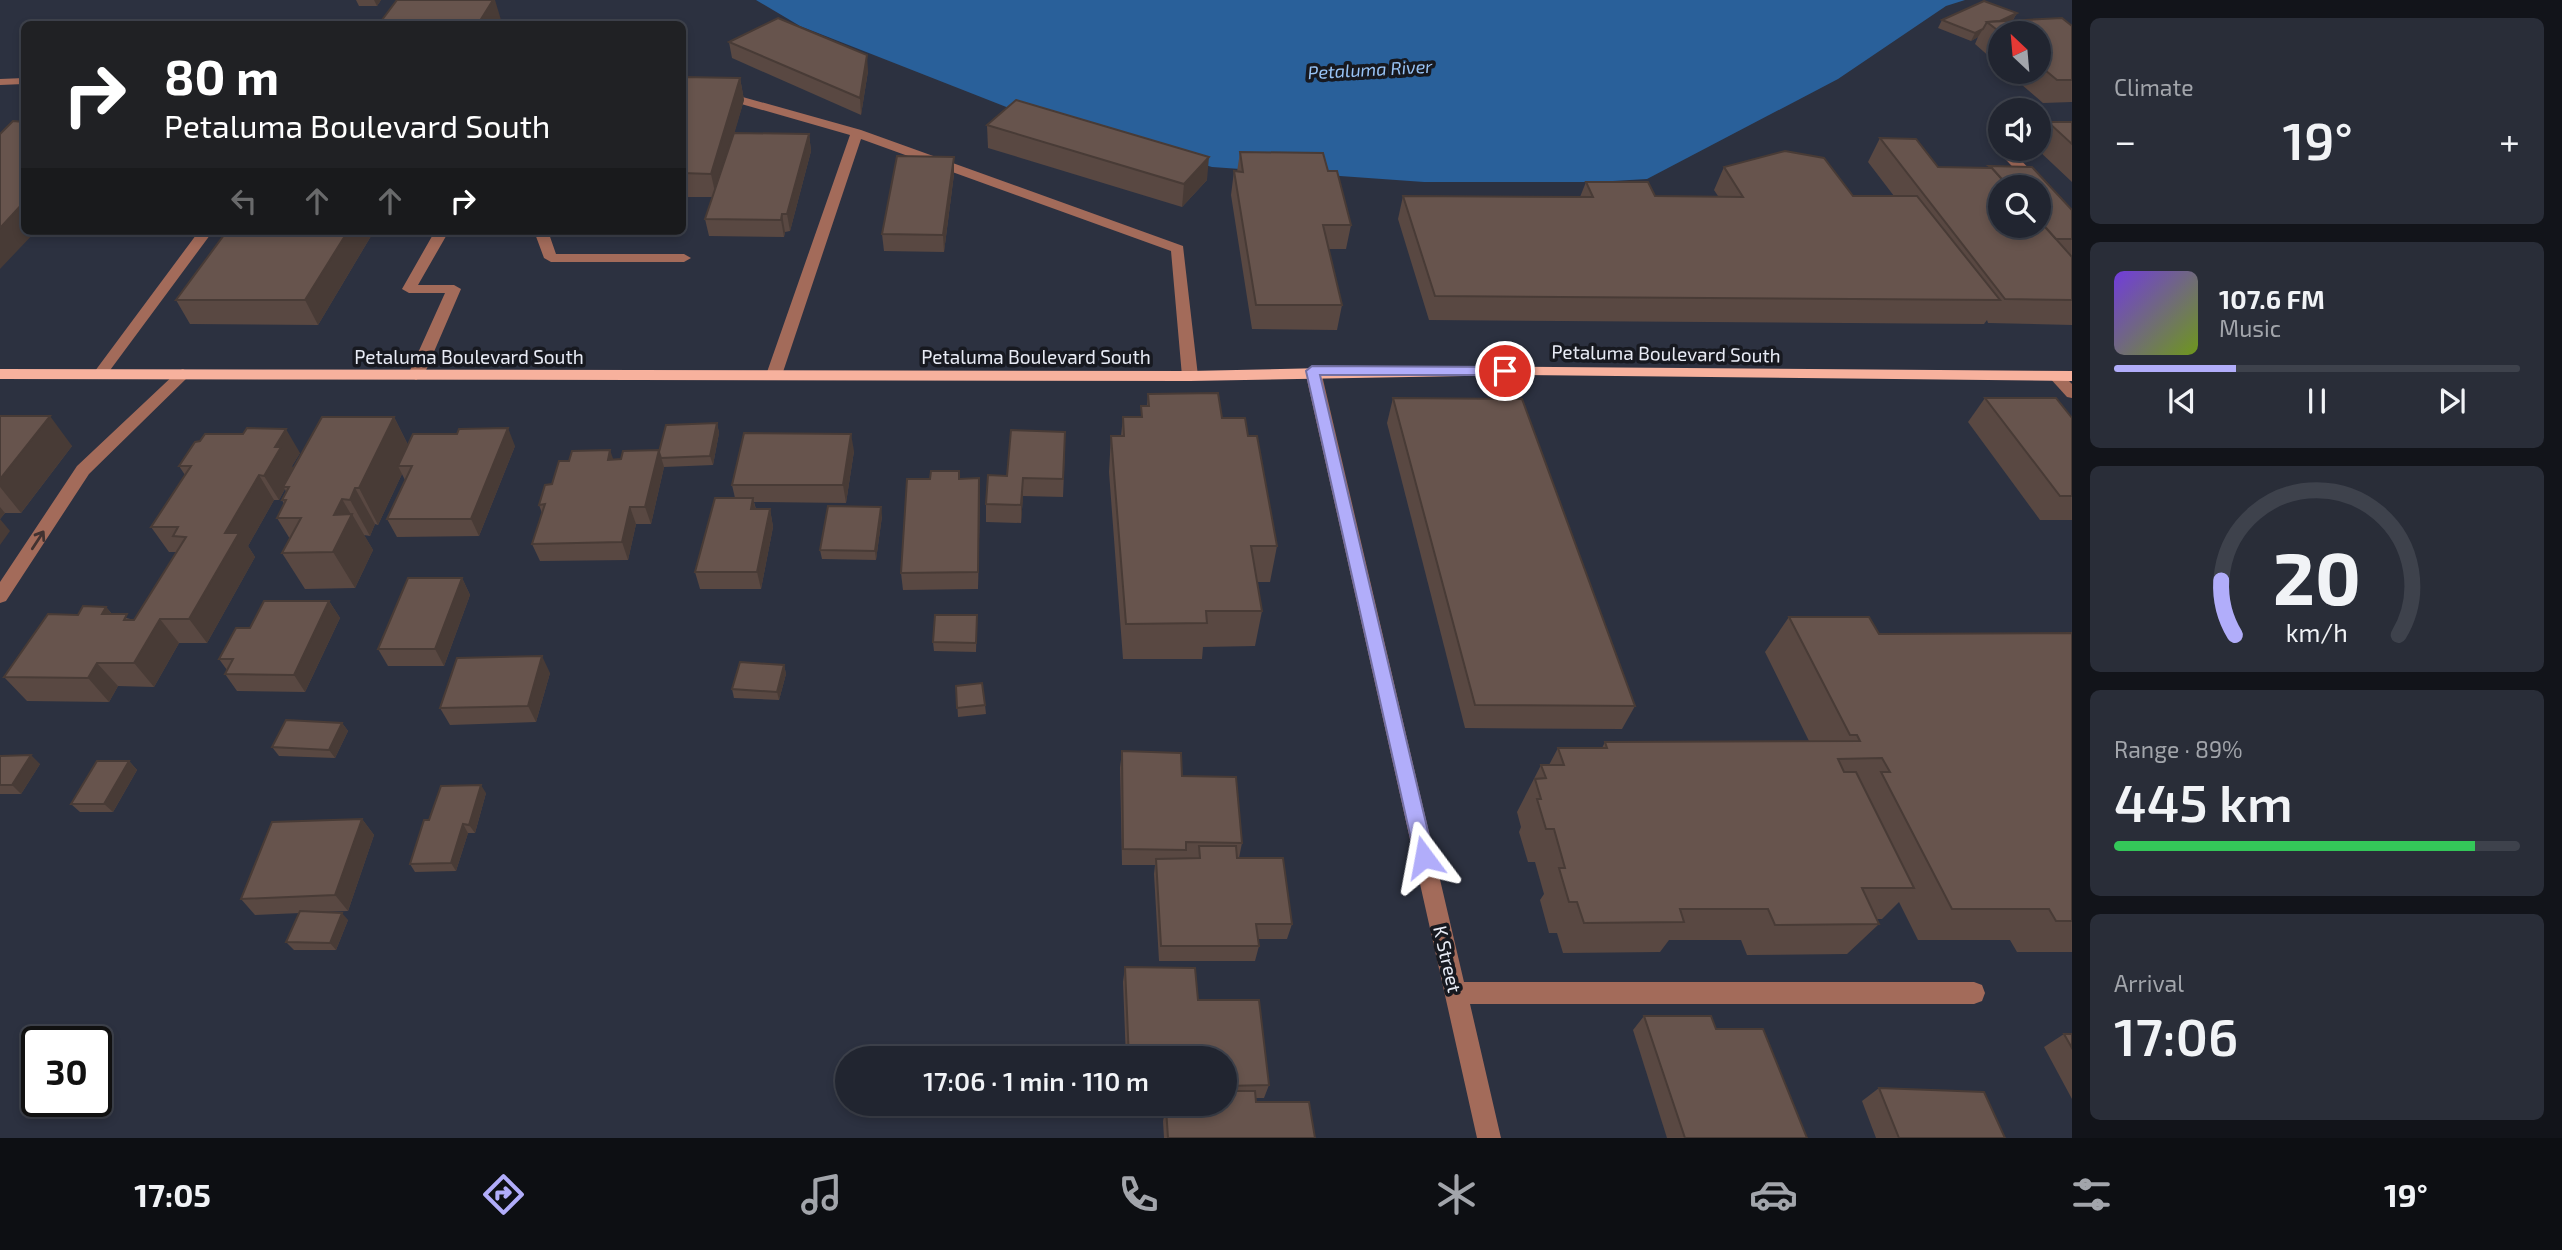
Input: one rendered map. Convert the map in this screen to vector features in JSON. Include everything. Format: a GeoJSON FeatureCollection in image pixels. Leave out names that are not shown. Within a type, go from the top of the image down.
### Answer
{"type":"FeatureCollection","features":[{"type":"Feature","properties":{"kind":"main road","name":"Petaluma Boulevard South"},"geometry":{"type":"LineString","coordinates":[[0,374],[1190,376],[1312,371],[2072,376]]}},
{"type":"Feature","properties":{"kind":"street"},"geometry":{"type":"LineString","coordinates":[[1,82],[21,81]]}},
{"type":"Feature","properties":{"kind":"street"},"geometry":{"type":"LineString","coordinates":[[686,84],[857,132],[1178,250],[1190,376]]}},
{"type":"Feature","properties":{"kind":"street"},"geometry":{"type":"LineString","coordinates":[[2051,131],[2072,131]]}},
{"type":"Feature","properties":{"kind":"street"},"geometry":{"type":"LineString","coordinates":[[774,375],[857,132]]}},
{"type":"Feature","properties":{"kind":"street"},"geometry":{"type":"LineString","coordinates":[[2014,161],[2028,175]]}},
{"type":"Feature","properties":{"kind":"street"},"geometry":{"type":"LineString","coordinates":[[100,374],[203,235]]}},
{"type":"Feature","properties":{"kind":"street"},"geometry":{"type":"LineString","coordinates":[[416,375],[454,289],[409,289],[440,235]]}},
{"type":"Feature","properties":{"kind":"street"},"geometry":{"type":"LineString","coordinates":[[542,235],[551,258],[684,258]]}},
{"type":"Feature","properties":{"kind":"street","name":"K Street"},"geometry":{"type":"LineString","coordinates":[[1312,371],[1489,1138]]}},
{"type":"Feature","properties":{"kind":"street"},"geometry":{"type":"LineString","coordinates":[[0,597],[83,470],[183,374]]}},
{"type":"Feature","properties":{"kind":"street"},"geometry":{"type":"LineString","coordinates":[[2056,376],[2072,393]]}},
{"type":"Feature","properties":{"kind":"street"},"geometry":{"type":"LineString","coordinates":[[1456,993],[1973,993]]}},
{"type":"Feature","properties":{"kind":"water","name":"Petaluma River"},"geometry":{"type":"Polygon","coordinates":[[[756,0],[1965,0],[1946,6],[1838,79],[1647,179],[1596,182],[1424,182],[1212,167],[1014,110],[800,26],[756,0]]]}},
{"type":"Feature","properties":{"kind":"building"},"geometry":{"type":"Polygon","coordinates":[[[397,0],[493,0],[480,21],[381,21],[397,0]]]}},
{"type":"Feature","properties":{"kind":"building"},"geometry":{"type":"Polygon","coordinates":[[[1984,1],[2017,13],[2000,21],[1988,21],[1983,29],[1975,33],[1942,20],[1984,1]]]}},
{"type":"Feature","properties":{"kind":"building"},"geometry":{"type":"Polygon","coordinates":[[[778,18],[867,55],[860,98],[729,42],[778,18]]]}},
{"type":"Feature","properties":{"kind":"building"},"geometry":{"type":"Polygon","coordinates":[[[2062,18],[2072,26],[2072,80],[2057,80],[2051,75],[2051,21],[2006,21],[2062,18]]]}},
{"type":"Feature","properties":{"kind":"building"},"geometry":{"type":"Polygon","coordinates":[[[686,77],[740,78],[711,174],[686,173],[686,77]]]}},
{"type":"Feature","properties":{"kind":"building"},"geometry":{"type":"Polygon","coordinates":[[[1016,100],[1209,157],[1184,184],[987,125],[1016,100]]]}},
{"type":"Feature","properties":{"kind":"building"},"geometry":{"type":"Polygon","coordinates":[[[13,121],[21,122],[21,205],[0,228],[0,134],[13,121]]]}},
{"type":"Feature","properties":{"kind":"building"},"geometry":{"type":"Polygon","coordinates":[[[2051,122],[2072,122],[2072,144],[2051,125],[2051,122]]]}},
{"type":"Feature","properties":{"kind":"building"},"geometry":{"type":"Polygon","coordinates":[[[734,133],[809,134],[787,214],[782,214],[781,220],[705,219],[734,133]]]}},
{"type":"Feature","properties":{"kind":"building"},"geometry":{"type":"Polygon","coordinates":[[[1880,138],[1916,139],[1938,167],[1992,168],[1998,175],[1988,175],[1988,238],[2051,238],[2051,233],[2072,257],[2072,300],[2005,299],[1880,138]]]}},
{"type":"Feature","properties":{"kind":"building"},"geometry":{"type":"Polygon","coordinates":[[[1785,151],[1824,158],[1853,196],[1917,196],[2000,300],[1435,296],[1403,196],[1593,197],[1586,182],[1648,182],[1655,196],[1743,197],[1724,167],[1785,151]]]}},
{"type":"Feature","properties":{"kind":"building"},"geometry":{"type":"Polygon","coordinates":[[[1240,152],[1323,153],[1328,171],[1337,171],[1351,225],[1323,225],[1342,305],[1256,305],[1234,171],[1243,172],[1240,152]]]}},
{"type":"Feature","properties":{"kind":"building"},"geometry":{"type":"Polygon","coordinates":[[[897,156],[954,157],[943,235],[882,234],[897,156]]]}},
{"type":"Feature","properties":{"kind":"building"},"geometry":{"type":"Polygon","coordinates":[[[1989,166],[2032,167],[2039,175],[1998,175],[1989,166]]]}},
{"type":"Feature","properties":{"kind":"building"},"geometry":{"type":"Polygon","coordinates":[[[2051,187],[2072,210],[2072,239],[2056,239],[2051,233],[2051,187]]]}},
{"type":"Feature","properties":{"kind":"building"},"geometry":{"type":"Polygon","coordinates":[[[224,235],[346,235],[305,300],[176,300],[224,235]]]}},
{"type":"Feature","properties":{"kind":"building"},"geometry":{"type":"Polygon","coordinates":[[[1218,393],[1222,418],[1245,418],[1248,436],[1257,436],[1277,546],[1251,546],[1262,611],[1206,611],[1207,623],[1126,624],[1111,436],[1124,436],[1123,417],[1142,417],[1141,406],[1149,406],[1148,394],[1218,393]]]}},
{"type":"Feature","properties":{"kind":"building"},"geometry":{"type":"Polygon","coordinates":[[[1393,398],[1522,399],[1635,706],[1475,705],[1393,398]]]}},
{"type":"Feature","properties":{"kind":"building"},"geometry":{"type":"Polygon","coordinates":[[[1985,398],[2056,398],[2072,418],[2072,496],[2060,496],[1985,398]]]}},
{"type":"Feature","properties":{"kind":"building"},"geometry":{"type":"Polygon","coordinates":[[[0,416],[50,416],[0,479],[0,416]]]}},
{"type":"Feature","properties":{"kind":"building"},"geometry":{"type":"Polygon","coordinates":[[[322,417],[394,417],[359,488],[355,488],[350,500],[342,499],[334,515],[352,514],[333,552],[282,553],[301,518],[277,518],[289,487],[283,487],[322,417]]]}},
{"type":"Feature","properties":{"kind":"building"},"geometry":{"type":"Polygon","coordinates":[[[717,423],[710,456],[661,458],[659,452],[666,425],[717,423]]]}},
{"type":"Feature","properties":{"kind":"building"},"geometry":{"type":"Polygon","coordinates":[[[247,428],[286,429],[275,447],[281,447],[264,476],[259,475],[225,533],[239,533],[189,619],[160,619],[134,663],[97,663],[88,678],[4,677],[48,614],[78,615],[83,606],[106,607],[102,614],[127,614],[124,620],[134,620],[186,537],[173,536],[178,527],[151,527],[191,466],[179,466],[195,442],[200,441],[205,434],[243,434],[247,428]]]}},
{"type":"Feature","properties":{"kind":"building"},"geometry":{"type":"Polygon","coordinates":[[[508,428],[471,519],[387,519],[412,466],[398,466],[413,434],[457,434],[459,429],[508,428]]]}},
{"type":"Feature","properties":{"kind":"building"},"geometry":{"type":"Polygon","coordinates":[[[1011,430],[1065,432],[1063,479],[1023,478],[1021,505],[986,504],[988,475],[1007,476],[1011,430]]]}},
{"type":"Feature","properties":{"kind":"building"},"geometry":{"type":"Polygon","coordinates":[[[744,433],[851,434],[843,485],[732,485],[744,433]]]}},
{"type":"Feature","properties":{"kind":"building"},"geometry":{"type":"Polygon","coordinates":[[[610,450],[608,460],[621,459],[623,451],[659,450],[645,507],[630,507],[622,542],[532,544],[545,504],[539,505],[545,485],[552,484],[559,461],[569,461],[572,451],[610,450]]]}},
{"type":"Feature","properties":{"kind":"building"},"geometry":{"type":"Polygon","coordinates":[[[931,471],[959,471],[959,479],[979,478],[978,572],[901,573],[907,479],[930,479],[931,471]]]}},
{"type":"Feature","properties":{"kind":"building"},"geometry":{"type":"Polygon","coordinates":[[[715,498],[753,498],[751,509],[770,509],[757,572],[695,572],[715,498]]]}},
{"type":"Feature","properties":{"kind":"building"},"geometry":{"type":"Polygon","coordinates":[[[828,506],[881,507],[875,551],[820,550],[828,506]]]}},
{"type":"Feature","properties":{"kind":"building"},"geometry":{"type":"Polygon","coordinates":[[[408,578],[462,578],[435,649],[378,649],[408,578]]]}},
{"type":"Feature","properties":{"kind":"building"},"geometry":{"type":"Polygon","coordinates":[[[264,601],[329,601],[294,675],[225,674],[233,659],[219,659],[236,628],[250,628],[264,601]]]}},
{"type":"Feature","properties":{"kind":"building"},"geometry":{"type":"Polygon","coordinates":[[[935,615],[977,615],[976,643],[933,642],[935,615]]]}},
{"type":"Feature","properties":{"kind":"building"},"geometry":{"type":"Polygon","coordinates":[[[1789,617],[1869,617],[1879,634],[2072,633],[2072,921],[2056,921],[2049,909],[1952,909],[1881,772],[1890,772],[1882,758],[1838,759],[1844,772],[1856,772],[1914,888],[1862,888],[1879,924],[1775,925],[1768,909],[1680,909],[1684,922],[1584,923],[1577,902],[1569,902],[1559,868],[1565,868],[1554,829],[1546,829],[1537,799],[1541,799],[1535,779],[1546,778],[1541,765],[1564,765],[1558,748],[1607,748],[1605,742],[1860,741],[1857,735],[1850,735],[1789,617]]]}},
{"type":"Feature","properties":{"kind":"building"},"geometry":{"type":"Polygon","coordinates":[[[542,656],[528,706],[440,708],[457,658],[542,656]]]}},
{"type":"Feature","properties":{"kind":"building"},"geometry":{"type":"Polygon","coordinates":[[[740,662],[784,665],[777,692],[732,689],[740,662]]]}},
{"type":"Feature","properties":{"kind":"building"},"geometry":{"type":"Polygon","coordinates":[[[982,683],[985,705],[957,708],[956,686],[982,683]]]}},
{"type":"Feature","properties":{"kind":"building"},"geometry":{"type":"Polygon","coordinates":[[[286,720],[342,723],[329,750],[272,747],[286,720]]]}},
{"type":"Feature","properties":{"kind":"building"},"geometry":{"type":"Polygon","coordinates":[[[1122,751],[1181,753],[1182,776],[1236,777],[1242,843],[1186,842],[1186,850],[1123,849],[1122,751]]]}},
{"type":"Feature","properties":{"kind":"building"},"geometry":{"type":"Polygon","coordinates":[[[31,755],[12,785],[0,785],[0,756],[31,755]]]}},
{"type":"Feature","properties":{"kind":"building"},"geometry":{"type":"Polygon","coordinates":[[[97,761],[129,761],[104,804],[71,804],[97,761]]]}},
{"type":"Feature","properties":{"kind":"building"},"geometry":{"type":"Polygon","coordinates":[[[481,785],[469,825],[463,824],[451,863],[410,864],[424,820],[429,820],[441,786],[481,785]]]}},
{"type":"Feature","properties":{"kind":"building"},"geometry":{"type":"Polygon","coordinates":[[[362,819],[335,895],[241,899],[272,822],[362,819]]]}},
{"type":"Feature","properties":{"kind":"building"},"geometry":{"type":"Polygon","coordinates":[[[1199,846],[1236,846],[1237,858],[1283,858],[1292,924],[1256,924],[1259,946],[1161,946],[1156,859],[1200,858],[1199,846]]]}},
{"type":"Feature","properties":{"kind":"building"},"geometry":{"type":"Polygon","coordinates":[[[300,911],[342,913],[330,943],[286,942],[300,911]]]}},
{"type":"Feature","properties":{"kind":"building"},"geometry":{"type":"Polygon","coordinates":[[[1125,967],[1195,968],[1198,1000],[1259,1000],[1269,1085],[1237,1086],[1237,1046],[1128,1046],[1125,967]]]}},
{"type":"Feature","properties":{"kind":"building"},"geometry":{"type":"Polygon","coordinates":[[[1644,1016],[1711,1016],[1716,1029],[1763,1029],[1807,1138],[1685,1138],[1644,1016]]]}},
{"type":"Feature","properties":{"kind":"building"},"geometry":{"type":"Polygon","coordinates":[[[2064,1034],[2072,1034],[2072,1048],[2064,1034]]]}},
{"type":"Feature","properties":{"kind":"building"},"geometry":{"type":"Polygon","coordinates":[[[1879,1088],[1984,1092],[2005,1138],[1899,1138],[1879,1088]]]}},
{"type":"Feature","properties":{"kind":"building"},"geometry":{"type":"Polygon","coordinates":[[[1237,1091],[1255,1091],[1256,1102],[1309,1102],[1315,1138],[1168,1138],[1167,1116],[1237,1116],[1237,1091]]]}},
{"type":"Feature","properties":{"kind":"route"},"geometry":{"type":"LineString","coordinates":[[1424,857],[1312,371],[1505,371]]}}]}
